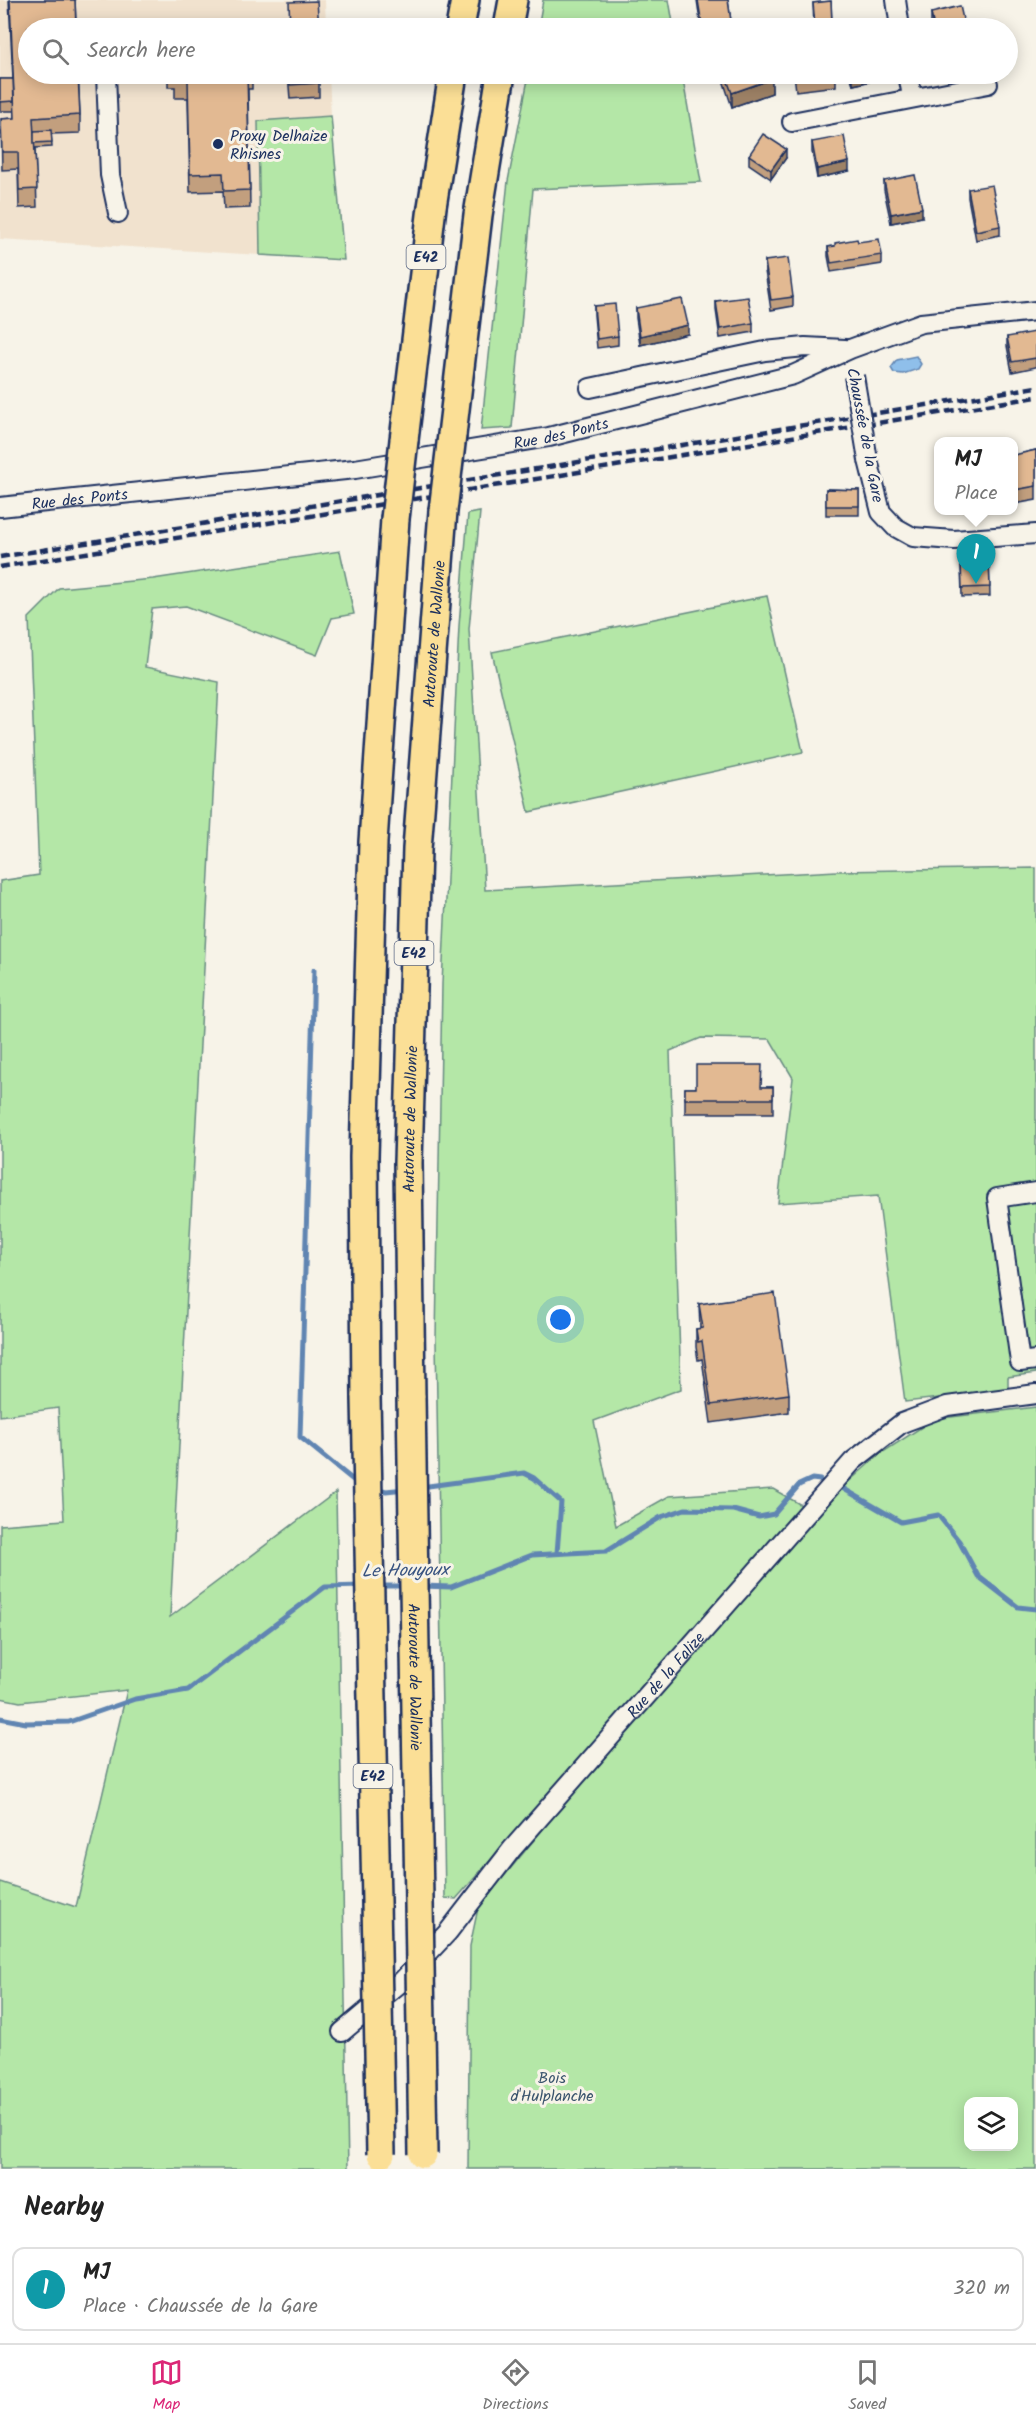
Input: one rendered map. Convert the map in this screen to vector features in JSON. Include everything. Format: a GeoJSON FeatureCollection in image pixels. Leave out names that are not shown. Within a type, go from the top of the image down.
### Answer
{"type":"FeatureCollection","features":[{"type":"Feature","properties":{"kind":"highway"},"geometry":{"type":"LineString","coordinates":[[462,18],[465,0]]}},
{"type":"Feature","properties":{"kind":"highway"},"geometry":{"type":"LineString","coordinates":[[510,18],[513,0]]}},
{"type":"Feature","properties":{"kind":"highway","name":"E42"},"geometry":{"type":"LineString","coordinates":[[381,2162],[366,1397],[364,1157],[373,842],[395,519],[432,207],[451,84]]}},
{"type":"Feature","properties":{"kind":"highway","name":"Autoroute de Wallonie"},"geometry":{"type":"LineString","coordinates":[[423,2161],[408,1163],[417,861],[443,511],[478,215],[499,84]]}},
{"type":"Feature","properties":{"kind":"street"},"geometry":{"type":"LineString","coordinates":[[896,0],[899,18]]}},
{"type":"Feature","properties":{"kind":"street"},"geometry":{"type":"LineString","coordinates":[[106,84],[110,175],[118,213]]}},
{"type":"Feature","properties":{"kind":"street"},"geometry":{"type":"LineString","coordinates":[[910,84],[912,97]]}},
{"type":"Feature","properties":{"kind":"street"},"geometry":{"type":"LineString","coordinates":[[792,122],[988,84]]}},
{"type":"Feature","properties":{"kind":"street","name":"Chaussée de la Gare"},"geometry":{"type":"LineString","coordinates":[[1036,311],[921,323],[850,349],[868,460],[881,512],[895,527],[913,537],[954,540],[1036,534]]}},
{"type":"Feature","properties":{"kind":"street"},"geometry":{"type":"LineString","coordinates":[[590,388],[765,351],[805,347],[850,349]]}},
{"type":"Feature","properties":{"kind":"street","name":"Rue des Ponts"},"geometry":{"type":"LineString","coordinates":[[0,507],[355,469],[549,436],[793,375],[850,349]]}},
{"type":"Feature","properties":{"kind":"street"},"geometry":{"type":"LineString","coordinates":[[1036,1192],[997,1198],[1020,1362],[1036,1360]]}},
{"type":"Feature","properties":{"kind":"street","name":"Rue de la Falize"},"geometry":{"type":"LineString","coordinates":[[342,2032],[400,1983],[448,1932],[512,1849],[853,1461],[902,1423],[947,1406],[1036,1394]]}},
{"type":"Feature","properties":{"kind":"shaded area"},"geometry":{"type":"Polygon","coordinates":[[[0,0],[325,0],[326,18],[18,18],[18,84],[329,84],[331,116],[258,121],[260,255],[0,239],[0,0]]]}},
{"type":"Feature","properties":{"kind":"green space"},"geometry":{"type":"Polygon","coordinates":[[[543,0],[669,0],[672,18],[540,18],[543,0]]]}},
{"type":"Feature","properties":{"kind":"green space"},"geometry":{"type":"Polygon","coordinates":[[[527,84],[684,84],[701,182],[533,189],[512,428],[481,430],[508,181],[527,84]]]}},
{"type":"Feature","properties":{"kind":"green space"},"geometry":{"type":"Polygon","coordinates":[[[331,116],[344,260],[260,255],[258,121],[331,116]]]}},
{"type":"Feature","properties":{"kind":"green space"},"geometry":{"type":"Polygon","coordinates":[[[480,512],[469,629],[485,890],[837,871],[1036,868],[1036,1373],[1008,1377],[1008,1390],[905,1402],[878,1196],[778,1203],[793,1078],[770,1039],[701,1038],[670,1051],[681,1389],[594,1421],[616,1526],[669,1496],[773,1489],[803,1506],[456,1899],[445,1898],[436,1340],[442,984],[459,626],[468,514],[480,512]]]}},
{"type":"Feature","properties":{"kind":"green space"},"geometry":{"type":"Polygon","coordinates":[[[340,551],[354,614],[332,618],[317,655],[186,606],[152,609],[145,667],[219,682],[170,1617],[336,1492],[348,2169],[0,2169],[0,1882],[76,1907],[127,1690],[20,1702],[0,1698],[0,1525],[64,1520],[58,1408],[0,1416],[0,881],[39,875],[29,618],[59,588],[153,579],[340,551]]]}},
{"type":"Feature","properties":{"kind":"green space"},"geometry":{"type":"Polygon","coordinates":[[[767,596],[803,752],[529,812],[492,652],[767,596]]]}},
{"type":"Feature","properties":{"kind":"green space","name":"Bois d'Hulplanche"},"geometry":{"type":"Polygon","coordinates":[[[1036,1407],[1036,2169],[468,2169],[470,1946],[478,1908],[584,1779],[820,1507],[880,1454],[934,1419],[1036,1407]]]}},
{"type":"Feature","properties":{"kind":"water"},"geometry":{"type":"Polygon","coordinates":[[[916,356],[921,364],[918,369],[903,374],[894,373],[891,368],[897,360],[916,356]]]}},
{"type":"Feature","properties":{"kind":"building"},"geometry":{"type":"Polygon","coordinates":[[[10,0],[75,0],[76,18],[18,18],[18,84],[78,84],[80,115],[33,118],[37,189],[19,190],[18,152],[2,152],[1,119],[15,118],[10,0]]]}},
{"type":"Feature","properties":{"kind":"building"},"geometry":{"type":"Polygon","coordinates":[[[698,0],[728,0],[731,18],[701,18],[698,0]]]}},
{"type":"Feature","properties":{"kind":"building"},"geometry":{"type":"Polygon","coordinates":[[[317,1],[318,18],[290,18],[289,2],[317,1]]]}},
{"type":"Feature","properties":{"kind":"building"},"geometry":{"type":"Polygon","coordinates":[[[831,1],[832,18],[814,18],[813,3],[831,1]]]}},
{"type":"Feature","properties":{"kind":"building"},"geometry":{"type":"Polygon","coordinates":[[[960,6],[963,18],[932,18],[931,13],[960,6]]]}},
{"type":"Feature","properties":{"kind":"building"},"geometry":{"type":"Polygon","coordinates":[[[0,79],[13,79],[14,101],[0,102],[0,79]]]}},
{"type":"Feature","properties":{"kind":"building","name":"Proxy Delhaize Rhisnes"},"geometry":{"type":"Polygon","coordinates":[[[188,84],[247,84],[250,190],[224,191],[223,173],[190,174],[188,84]]]}},
{"type":"Feature","properties":{"kind":"building"},"geometry":{"type":"Polygon","coordinates":[[[729,84],[758,84],[732,93],[729,84]]]}},
{"type":"Feature","properties":{"kind":"building"},"geometry":{"type":"Polygon","coordinates":[[[51,130],[52,142],[34,143],[34,131],[51,130]]]}},
{"type":"Feature","properties":{"kind":"building"},"geometry":{"type":"Polygon","coordinates":[[[763,134],[786,149],[771,170],[749,155],[763,134]]]}},
{"type":"Feature","properties":{"kind":"building"},"geometry":{"type":"Polygon","coordinates":[[[844,136],[849,162],[817,169],[812,142],[844,136]]]}},
{"type":"Feature","properties":{"kind":"building"},"geometry":{"type":"Polygon","coordinates":[[[915,175],[922,208],[891,214],[884,181],[915,175]]]}},
{"type":"Feature","properties":{"kind":"building"},"geometry":{"type":"Polygon","coordinates":[[[992,185],[1000,226],[976,231],[968,189],[992,185]]]}},
{"type":"Feature","properties":{"kind":"building"},"geometry":{"type":"Polygon","coordinates":[[[857,239],[858,242],[879,239],[882,255],[831,263],[828,247],[835,246],[835,243],[857,239]]]}},
{"type":"Feature","properties":{"kind":"building"},"geometry":{"type":"Polygon","coordinates":[[[788,258],[793,297],[771,300],[765,261],[788,258]]]}},
{"type":"Feature","properties":{"kind":"building"},"geometry":{"type":"Polygon","coordinates":[[[748,297],[753,323],[720,329],[716,301],[748,297]]]}},
{"type":"Feature","properties":{"kind":"building"},"geometry":{"type":"Polygon","coordinates":[[[682,299],[688,325],[640,336],[636,308],[682,299]]]}},
{"type":"Feature","properties":{"kind":"building"},"geometry":{"type":"Polygon","coordinates":[[[615,304],[618,336],[597,339],[594,306],[615,304]]]}},
{"type":"Feature","properties":{"kind":"building"},"geometry":{"type":"Polygon","coordinates":[[[1035,332],[1036,358],[1012,362],[1007,337],[1035,332]]]}},
{"type":"Feature","properties":{"kind":"building"},"geometry":{"type":"Polygon","coordinates":[[[1036,450],[1036,486],[1018,489],[1018,454],[1036,450]]]}},
{"type":"Feature","properties":{"kind":"building"},"geometry":{"type":"Polygon","coordinates":[[[826,489],[859,490],[859,506],[826,506],[826,489]]]}},
{"type":"Feature","properties":{"kind":"building"},"geometry":{"type":"Polygon","coordinates":[[[989,561],[990,587],[962,588],[961,562],[989,561]]]}},
{"type":"Feature","properties":{"kind":"building"},"geometry":{"type":"Polygon","coordinates":[[[696,1065],[762,1065],[761,1087],[773,1087],[773,1099],[685,1099],[685,1088],[696,1088],[696,1065]]]}},
{"type":"Feature","properties":{"kind":"building"},"geometry":{"type":"Polygon","coordinates":[[[775,1293],[789,1394],[711,1405],[702,1341],[698,1342],[696,1329],[703,1328],[699,1304],[775,1293]]]}},
{"type":"Feature","properties":{"kind":"waterway"},"geometry":{"type":"LineString","coordinates":[[314,970],[300,1437],[358,1484]]}},
{"type":"Feature","properties":{"kind":"waterway"},"geometry":{"type":"LineString","coordinates":[[421,1487],[524,1473],[534,1478],[561,1502],[557,1553]]}},
{"type":"Feature","properties":{"kind":"waterway","name":"Le Houyoux"},"geometry":{"type":"LineString","coordinates":[[422,1586],[451,1587],[532,1555],[606,1551],[661,1517],[685,1509],[733,1510],[759,1517],[774,1514],[799,1485],[812,1479],[820,1480]]}},
{"type":"Feature","properties":{"kind":"waterway"},"geometry":{"type":"LineString","coordinates":[[376,1488],[386,1491],[405,1489]]}},
{"type":"Feature","properties":{"kind":"waterway","name":"Le Houyoux"},"geometry":{"type":"LineString","coordinates":[[844,1489],[901,1522],[938,1515],[959,1541],[978,1576],[1018,1607],[1036,1609]]}},
{"type":"Feature","properties":{"kind":"waterway","name":"Le Houyoux"},"geometry":{"type":"LineString","coordinates":[[0,1718],[26,1723],[69,1722],[135,1699],[188,1690],[325,1587],[362,1586]]}},
{"type":"Feature","properties":{"kind":"waterway","name":"Le Houyoux"},"geometry":{"type":"LineString","coordinates":[[377,1586],[407,1586]]}},
{"type":"Feature","properties":{"kind":"railway"},"geometry":{"type":"LineString","coordinates":[[0,557],[1036,387]]}},
{"type":"Feature","properties":{"kind":"railway"},"geometry":{"type":"LineString","coordinates":[[0,567],[1036,397]]}},
{"type":"Feature","properties":{"kind":"place","name":"Proxy Delhaize Rhisnes"},"geometry":{"type":"Point","coordinates":[218,144]}},
{"type":"Feature","properties":{"kind":"place","name":"MJ"},"geometry":{"type":"Point","coordinates":[976,584]}}]}
